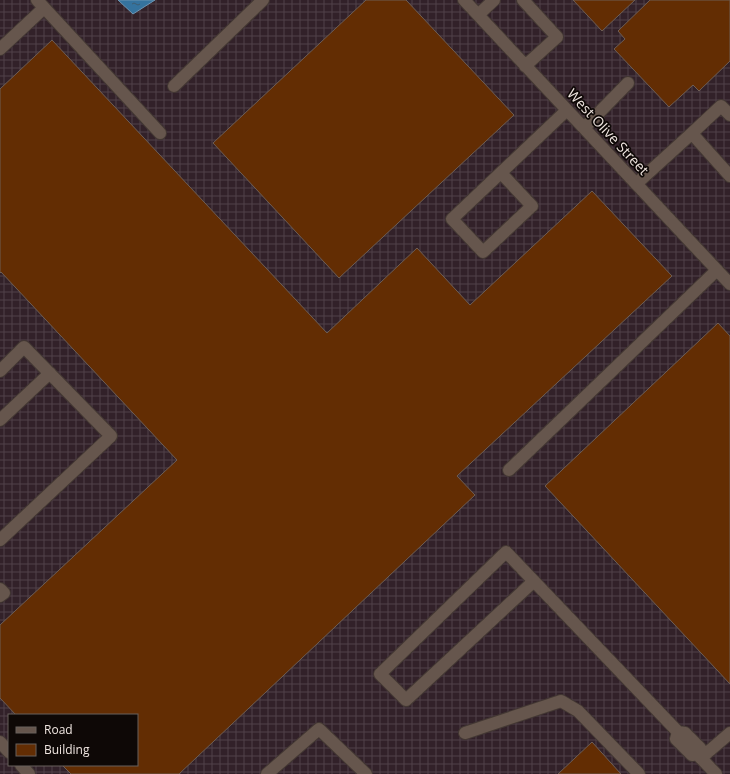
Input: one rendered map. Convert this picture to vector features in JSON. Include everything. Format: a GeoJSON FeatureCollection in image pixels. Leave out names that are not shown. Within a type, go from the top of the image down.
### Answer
{"type":"FeatureCollection","features":[{"type":"Feature","properties":{"kind":"street"},"geometry":{"type":"LineString","coordinates":[[174,86],[263,0]]}},
{"type":"Feature","properties":{"kind":"street","name":"West Olive Street"},"geometry":{"type":"LineString","coordinates":[[464,0],[730,284]]}},
{"type":"Feature","properties":{"kind":"street"},"geometry":{"type":"LineString","coordinates":[[478,15],[494,0]]}},
{"type":"Feature","properties":{"kind":"street"},"geometry":{"type":"LineString","coordinates":[[522,0],[557,37],[526,66]]}},
{"type":"Feature","properties":{"kind":"street"},"geometry":{"type":"LineString","coordinates":[[0,49],[40,4],[160,133]]}},
{"type":"Feature","properties":{"kind":"street"},"geometry":{"type":"LineString","coordinates":[[584,128],[628,83]]}},
{"type":"Feature","properties":{"kind":"street"},"geometry":{"type":"LineString","coordinates":[[636,184],[721,106],[730,115]]}},
{"type":"Feature","properties":{"kind":"street"},"geometry":{"type":"LineString","coordinates":[[501,173],[532,206],[483,252],[452,219],[567,110]]}},
{"type":"Feature","properties":{"kind":"street"},"geometry":{"type":"LineString","coordinates":[[690,135],[695,137],[730,176]]}},
{"type":"Feature","properties":{"kind":"street"},"geometry":{"type":"LineString","coordinates":[[509,470],[717,270]]}},
{"type":"Feature","properties":{"kind":"street"},"geometry":{"type":"LineString","coordinates":[[0,371],[24,347],[111,436],[0,540]]}},
{"type":"Feature","properties":{"kind":"street"},"geometry":{"type":"LineString","coordinates":[[0,420],[50,373]]}},
{"type":"Feature","properties":{"kind":"street"},"geometry":{"type":"LineString","coordinates":[[534,581],[406,700],[380,674],[506,552],[534,581],[678,732],[686,733],[700,748],[699,756]]}},
{"type":"Feature","properties":{"kind":"street"},"geometry":{"type":"LineString","coordinates":[[0,589],[4,593],[0,596]]}},
{"type":"Feature","properties":{"kind":"street"},"geometry":{"type":"LineString","coordinates":[[465,732],[561,702],[578,711],[639,774]]}},
{"type":"Feature","properties":{"kind":"street"},"geometry":{"type":"LineString","coordinates":[[267,774],[319,729],[366,774]]}},
{"type":"Feature","properties":{"kind":"street"},"geometry":{"type":"LineString","coordinates":[[699,756],[730,733]]}},
{"type":"Feature","properties":{"kind":"street"},"geometry":{"type":"LineString","coordinates":[[0,742],[8,751]]}},
{"type":"Feature","properties":{"kind":"street"},"geometry":{"type":"LineString","coordinates":[[699,756],[716,774]]}},
{"type":"Feature","properties":{"kind":"street"},"geometry":{"type":"LineString","coordinates":[[22,766],[29,774]]}},
{"type":"Feature","properties":{"kind":"shaded area"},"geometry":{"type":"Polygon","coordinates":[[[0,0],[730,0],[730,774],[0,774],[0,0]]]}},
{"type":"Feature","properties":{"kind":"water"},"geometry":{"type":"Polygon","coordinates":[[[118,0],[155,0],[133,14],[118,0]]]}},
{"type":"Feature","properties":{"kind":"building"},"geometry":{"type":"Polygon","coordinates":[[[366,0],[406,0],[514,115],[339,278],[213,143],[366,0]]]}},
{"type":"Feature","properties":{"kind":"building"},"geometry":{"type":"Polygon","coordinates":[[[573,0],[635,0],[602,31],[573,0]]]}},
{"type":"Feature","properties":{"kind":"building"},"geometry":{"type":"Polygon","coordinates":[[[650,0],[730,0],[730,61],[699,91],[693,85],[669,107],[614,49],[625,39],[618,31],[650,0]]]}},
{"type":"Feature","properties":{"kind":"building"},"geometry":{"type":"Polygon","coordinates":[[[52,40],[327,333],[417,248],[470,305],[592,191],[672,276],[457,476],[475,495],[179,774],[71,774],[63,766],[138,766],[138,714],[15,714],[0,698],[0,625],[177,460],[1,272],[0,273],[0,89],[52,40]]]}},
{"type":"Feature","properties":{"kind":"building"},"geometry":{"type":"Polygon","coordinates":[[[718,323],[730,336],[730,684],[545,486],[718,323]]]}},
{"type":"Feature","properties":{"kind":"building"},"geometry":{"type":"Polygon","coordinates":[[[592,742],[621,774],[558,774],[592,742]]]}}]}
